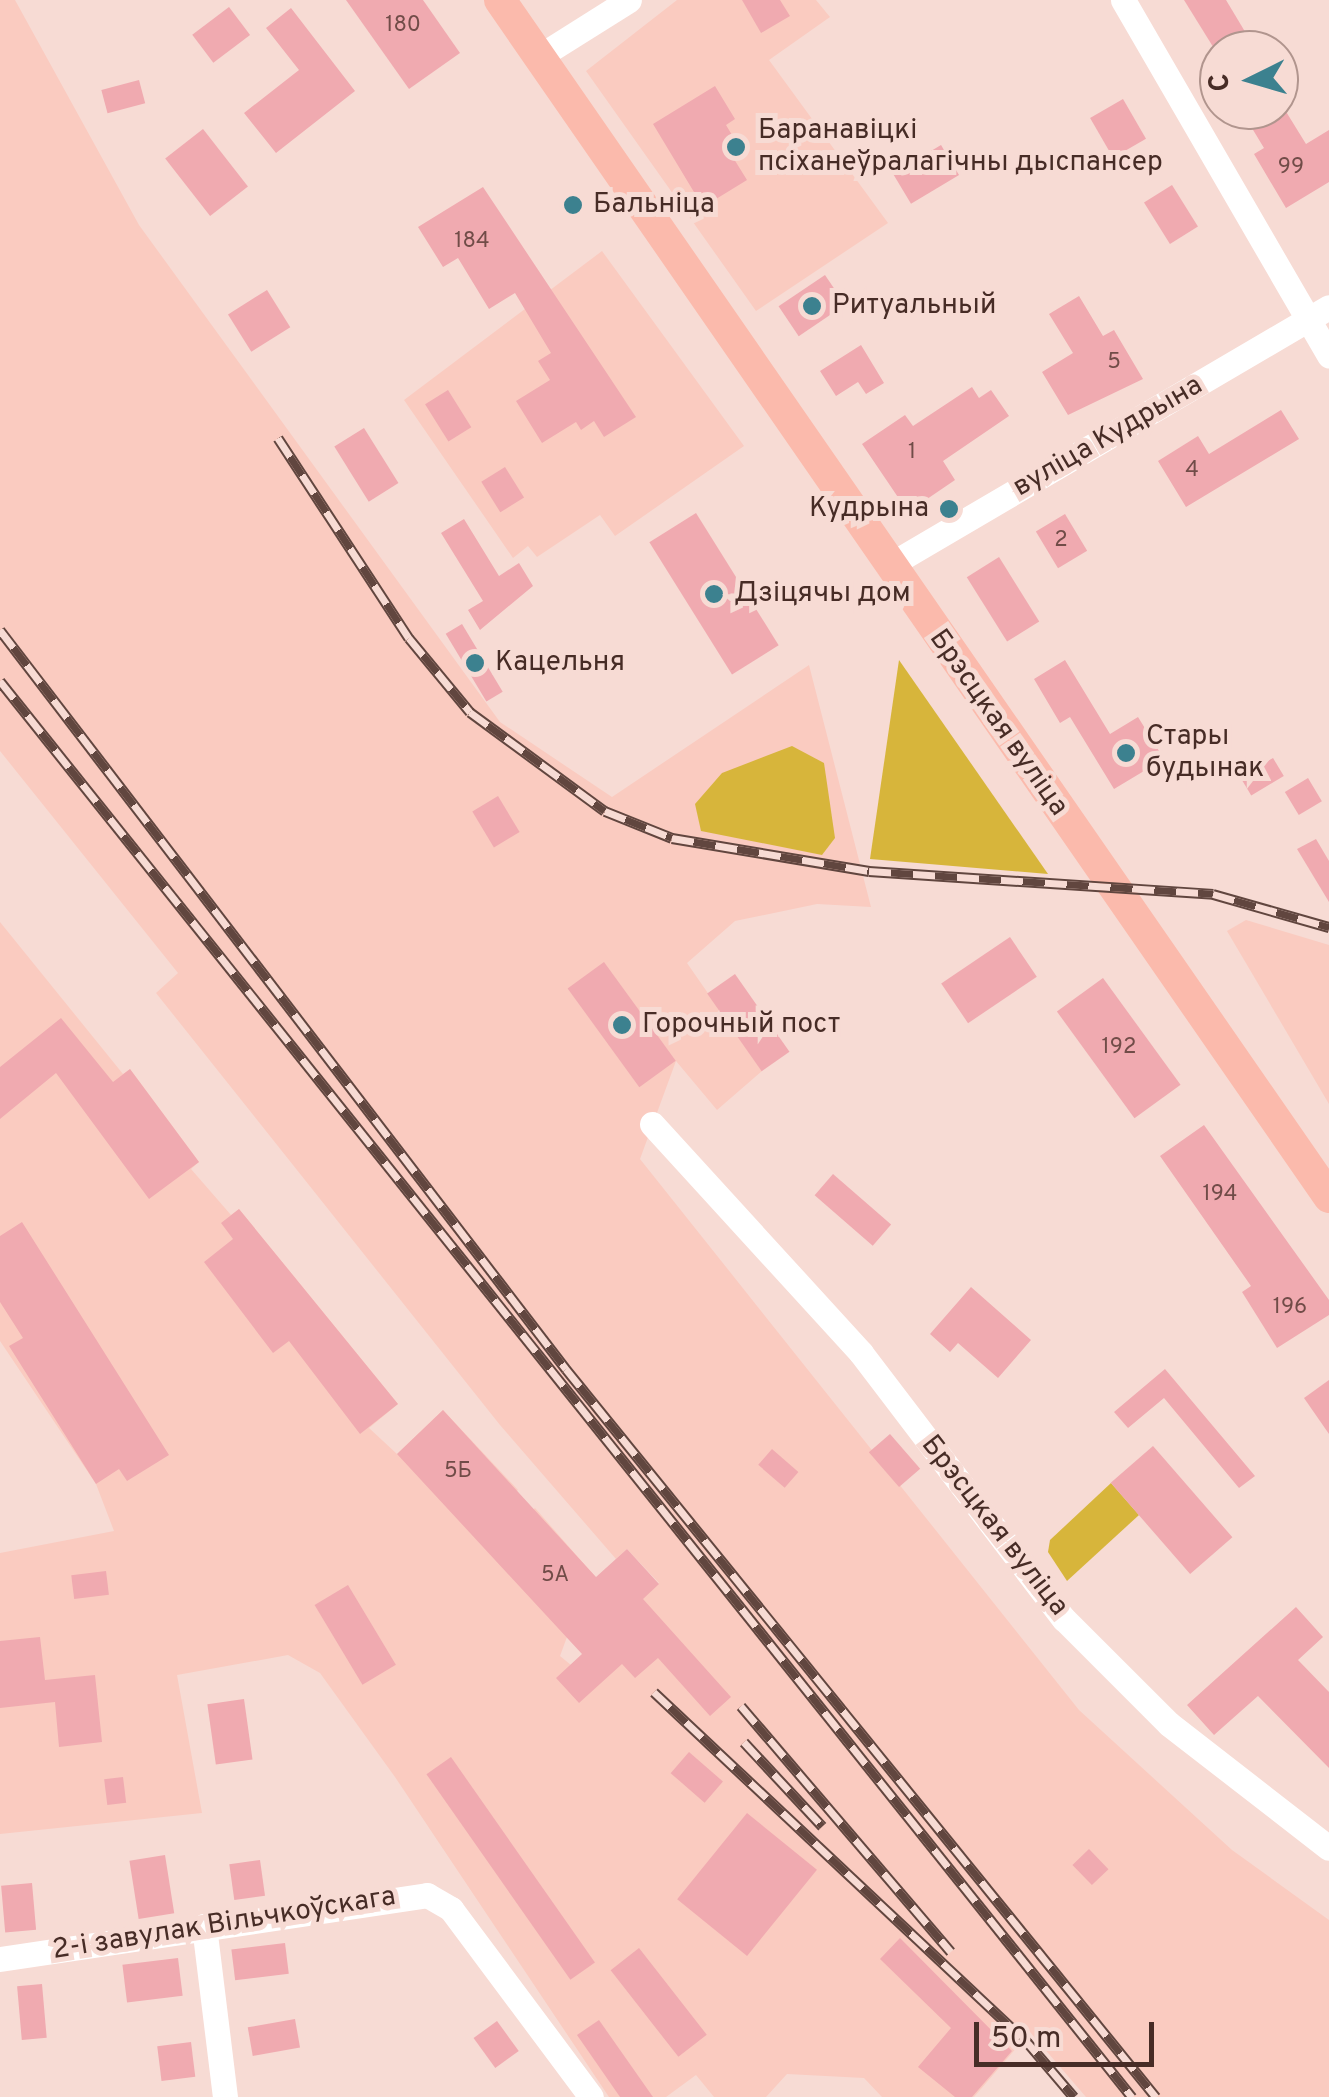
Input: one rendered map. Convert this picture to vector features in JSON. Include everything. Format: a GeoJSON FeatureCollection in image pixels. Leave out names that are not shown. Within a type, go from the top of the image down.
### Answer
{"type":"FeatureCollection","features":[{"type":"Feature","properties":{"kind":"main road","name":"Брэсцкая вуліца"},"geometry":{"type":"LineString","coordinates":[[500,0],[888,566],[1329,1197]]}},
{"type":"Feature","properties":{"kind":"street"},"geometry":{"type":"LineString","coordinates":[[540,56],[629,0]]}},
{"type":"Feature","properties":{"kind":"street"},"geometry":{"type":"LineString","coordinates":[[1123,0],[1318,314],[1329,356]]}},
{"type":"Feature","properties":{"kind":"street","name":"вуліца Кудрына"},"geometry":{"type":"LineString","coordinates":[[888,566],[1318,314]]}},
{"type":"Feature","properties":{"kind":"street","name":"Брэсцкая вуліца"},"geometry":{"type":"LineString","coordinates":[[652,1124],[861,1353],[1064,1618],[1168,1724],[1329,1848]]}},
{"type":"Feature","properties":{"kind":"street","name":"2-і завулак Вільчкоўскага"},"geometry":{"type":"LineString","coordinates":[[0,1959],[428,1896],[451,1909],[591,2097]]}},
{"type":"Feature","properties":{"kind":"street"},"geometry":{"type":"LineString","coordinates":[[204,1926],[226,2097]]}},
{"type":"Feature","properties":{"kind":"shaded area"},"geometry":{"type":"Polygon","coordinates":[[[0,0],[15,0],[139,225],[500,722],[612,797],[809,665],[871,907],[817,904],[735,921],[687,963],[762,1071],[717,1110],[676,1061],[640,1159],[1079,1710],[1232,1850],[1329,1920],[1329,2097],[1086,2097],[1030,2032],[974,2097],[882,2097],[864,2078],[787,2074],[766,2097],[714,2097],[696,2075],[666,2097],[609,2097],[395,1777],[320,1673],[288,1655],[177,1675],[202,1813],[0,1834],[0,1553],[114,1531],[96,1484],[0,1341],[0,922],[123,1074],[130,1069],[199,1162],[191,1169],[231,1215],[239,1209],[398,1404],[369,1428],[397,1454],[443,1410],[518,1490],[476,1532],[490,1547],[535,1508],[620,1605],[567,1637],[560,1656],[571,1665],[659,1583],[627,1549],[616,1559],[500,1425],[156,993],[178,973],[0,751],[0,0]]]}},
{"type":"Feature","properties":{"kind":"shaded area","name":"Баранавіцкі псіханеўралагічны дыспансер"},"geometry":{"type":"Polygon","coordinates":[[[677,0],[816,0],[830,17],[769,60],[888,223],[756,311],[586,71],[677,0]]]}},
{"type":"Feature","properties":{"kind":"shaded area"},"geometry":{"type":"Polygon","coordinates":[[[602,251],[744,446],[615,536],[600,515],[537,557],[528,546],[513,558],[404,400],[602,251]]]}},
{"type":"Feature","properties":{"kind":"shaded area"},"geometry":{"type":"Polygon","coordinates":[[[899,660],[1048,874],[870,859],[899,660]]]}},
{"type":"Feature","properties":{"kind":"shaded area"},"geometry":{"type":"Polygon","coordinates":[[[792,746],[824,763],[835,838],[822,855],[701,831],[695,804],[722,773],[792,746]]]}},
{"type":"Feature","properties":{"kind":"shaded area"},"geometry":{"type":"Polygon","coordinates":[[[1246,920],[1329,945],[1329,1104],[1227,931],[1246,920]]]}},
{"type":"Feature","properties":{"kind":"shaded area"},"geometry":{"type":"Polygon","coordinates":[[[1111,1483],[1139,1515],[1067,1581],[1048,1552],[1050,1540],[1111,1483]]]}},
{"type":"Feature","properties":{"kind":"building"},"geometry":{"type":"Polygon","coordinates":[[[346,0],[423,0],[460,53],[409,89],[346,0]]]}},
{"type":"Feature","properties":{"kind":"building"},"geometry":{"type":"Polygon","coordinates":[[[742,0],[780,0],[790,16],[761,33],[742,0]]]}},
{"type":"Feature","properties":{"kind":"building"},"geometry":{"type":"Polygon","coordinates":[[[1184,0],[1226,0],[1244,30],[1203,30],[1184,0]]]}},
{"type":"Feature","properties":{"kind":"building"},"geometry":{"type":"Polygon","coordinates":[[[229,7],[250,35],[213,63],[192,35],[229,7]]]}},
{"type":"Feature","properties":{"kind":"building"},"geometry":{"type":"Polygon","coordinates":[[[291,8],[355,91],[276,153],[244,113],[299,70],[266,28],[291,8]]]}},
{"type":"Feature","properties":{"kind":"building"},"geometry":{"type":"Polygon","coordinates":[[[139,80],[145,103],[108,113],[101,90],[139,80]]]}},
{"type":"Feature","properties":{"kind":"building"},"geometry":{"type":"Polygon","coordinates":[[[715,86],[735,119],[726,125],[738,145],[729,151],[747,180],[703,207],[653,124],[715,86]]]}},
{"type":"Feature","properties":{"kind":"building"},"geometry":{"type":"Polygon","coordinates":[[[1123,99],[1146,139],[1113,158],[1090,118],[1123,99]]]}},
{"type":"Feature","properties":{"kind":"building"},"geometry":{"type":"Polygon","coordinates":[[[203,129],[248,187],[210,216],[165,159],[203,129]]]}},
{"type":"Feature","properties":{"kind":"building"},"geometry":{"type":"Polygon","coordinates":[[[1253,130],[1297,130],[1306,144],[1329,130],[1329,182],[1286,208],[1254,154],[1264,148],[1253,130]]]}},
{"type":"Feature","properties":{"kind":"building"},"geometry":{"type":"Polygon","coordinates":[[[941,145],[959,175],[911,204],[893,174],[941,145]]]}},
{"type":"Feature","properties":{"kind":"building"},"geometry":{"type":"Polygon","coordinates":[[[1172,185],[1198,227],[1170,244],[1144,202],[1172,185]]]}},
{"type":"Feature","properties":{"kind":"building"},"geometry":{"type":"Polygon","coordinates":[[[483,187],[636,417],[604,437],[594,421],[581,430],[576,422],[542,443],[516,401],[550,380],[538,361],[551,353],[515,293],[489,309],[458,258],[443,267],[418,227],[483,187]]]}},
{"type":"Feature","properties":{"kind":"building","name":"Ритуальный"},"geometry":{"type":"Polygon","coordinates":[[[825,275],[845,305],[799,336],[779,306],[825,275]]]}},
{"type":"Feature","properties":{"kind":"building"},"geometry":{"type":"Polygon","coordinates":[[[267,290],[290,327],[251,352],[228,314],[267,290]]]}},
{"type":"Feature","properties":{"kind":"building"},"geometry":{"type":"Polygon","coordinates":[[[1079,296],[1103,336],[1114,330],[1143,379],[1068,415],[1042,372],[1073,353],[1049,314],[1079,296]]]}},
{"type":"Feature","properties":{"kind":"building"},"geometry":{"type":"Polygon","coordinates":[[[861,345],[884,383],[866,394],[858,382],[836,396],[820,371],[861,345]]]}},
{"type":"Feature","properties":{"kind":"building"},"geometry":{"type":"Polygon","coordinates":[[[972,387],[979,398],[991,390],[1009,416],[943,461],[955,480],[908,512],[862,444],[905,415],[913,426],[972,387]]]}},
{"type":"Feature","properties":{"kind":"building"},"geometry":{"type":"Polygon","coordinates":[[[448,390],[471,427],[448,442],[425,404],[448,390]]]}},
{"type":"Feature","properties":{"kind":"building"},"geometry":{"type":"Polygon","coordinates":[[[1281,410],[1299,439],[1186,507],[1158,461],[1198,436],[1209,454],[1281,410]]]}},
{"type":"Feature","properties":{"kind":"building"},"geometry":{"type":"Polygon","coordinates":[[[364,428],[398,483],[369,502],[334,447],[364,428]]]}},
{"type":"Feature","properties":{"kind":"building"},"geometry":{"type":"Polygon","coordinates":[[[505,467],[524,498],[500,512],[481,482],[505,467]]]}},
{"type":"Feature","properties":{"kind":"building","name":"Дзіцячы дом"},"geometry":{"type":"Polygon","coordinates":[[[696,513],[779,645],[732,674],[649,542],[696,513]]]}},
{"type":"Feature","properties":{"kind":"building"},"geometry":{"type":"Polygon","coordinates":[[[1065,514],[1087,551],[1058,568],[1036,532],[1065,514]]]}},
{"type":"Feature","properties":{"kind":"building"},"geometry":{"type":"Polygon","coordinates":[[[464,519],[499,576],[519,563],[533,586],[480,630],[468,610],[483,601],[441,533],[464,519]]]}},
{"type":"Feature","properties":{"kind":"building"},"geometry":{"type":"Polygon","coordinates":[[[999,557],[1039,621],[1007,642],[967,577],[999,557]]]}},
{"type":"Feature","properties":{"kind":"building","name":"Кацельня"},"geometry":{"type":"Polygon","coordinates":[[[462,624],[503,692],[486,702],[446,634],[462,624]]]}},
{"type":"Feature","properties":{"kind":"building"},"geometry":{"type":"Polygon","coordinates":[[[1065,660],[1110,734],[1138,717],[1164,759],[1114,789],[1070,717],[1060,723],[1034,679],[1065,660]]]}},
{"type":"Feature","properties":{"kind":"building"},"geometry":{"type":"Polygon","coordinates":[[[1273,758],[1284,776],[1251,796],[1240,778],[1273,758]]]}},
{"type":"Feature","properties":{"kind":"building"},"geometry":{"type":"Polygon","coordinates":[[[1308,778],[1322,801],[1299,815],[1285,792],[1308,778]]]}},
{"type":"Feature","properties":{"kind":"building"},"geometry":{"type":"Polygon","coordinates":[[[498,796],[520,832],[494,847],[472,811],[498,796]]]}},
{"type":"Feature","properties":{"kind":"building"},"geometry":{"type":"Polygon","coordinates":[[[1316,839],[1329,861],[1329,902],[1297,849],[1316,839]]]}},
{"type":"Feature","properties":{"kind":"building"},"geometry":{"type":"Polygon","coordinates":[[[1010,937],[1037,977],[968,1023],[941,983],[1010,937]]]}},
{"type":"Feature","properties":{"kind":"building","name":"Горочный пост"},"geometry":{"type":"Polygon","coordinates":[[[604,962],[676,1061],[639,1087],[568,988],[604,962]]]}},
{"type":"Feature","properties":{"kind":"building"},"geometry":{"type":"Polygon","coordinates":[[[735,974],[789,1052],[762,1071],[707,994],[735,974]]]}},
{"type":"Feature","properties":{"kind":"building"},"geometry":{"type":"Polygon","coordinates":[[[1103,978],[1181,1085],[1134,1118],[1057,1012],[1103,978]]]}},
{"type":"Feature","properties":{"kind":"building"},"geometry":{"type":"Polygon","coordinates":[[[61,1018],[113,1082],[130,1069],[199,1162],[149,1199],[56,1073],[0,1119],[0,1067],[61,1018]]]}},
{"type":"Feature","properties":{"kind":"building"},"geometry":{"type":"Polygon","coordinates":[[[1204,1125],[1329,1300],[1329,1315],[1277,1348],[1242,1292],[1251,1286],[1160,1156],[1204,1125]]]}},
{"type":"Feature","properties":{"kind":"building"},"geometry":{"type":"Polygon","coordinates":[[[833,1174],[891,1225],[873,1246],[815,1195],[833,1174]]]}},
{"type":"Feature","properties":{"kind":"building"},"geometry":{"type":"Polygon","coordinates":[[[239,1209],[398,1404],[360,1434],[289,1341],[273,1353],[204,1262],[233,1239],[221,1223],[239,1209]]]}},
{"type":"Feature","properties":{"kind":"building"},"geometry":{"type":"Polygon","coordinates":[[[22,1222],[169,1455],[127,1481],[119,1469],[96,1484],[9,1346],[23,1338],[0,1302],[0,1236],[22,1222]]]}},
{"type":"Feature","properties":{"kind":"building"},"geometry":{"type":"Polygon","coordinates":[[[971,1287],[1031,1340],[998,1378],[958,1343],[950,1352],[930,1334],[971,1287]]]}},
{"type":"Feature","properties":{"kind":"building"},"geometry":{"type":"Polygon","coordinates":[[[1165,1369],[1255,1476],[1239,1488],[1164,1398],[1128,1428],[1114,1412],[1165,1369]]]}},
{"type":"Feature","properties":{"kind":"building"},"geometry":{"type":"Polygon","coordinates":[[[1329,1380],[1329,1434],[1304,1398],[1329,1380]]]}},
{"type":"Feature","properties":{"kind":"building"},"geometry":{"type":"Polygon","coordinates":[[[443,1410],[596,1577],[627,1549],[659,1584],[643,1599],[731,1697],[710,1716],[658,1658],[635,1678],[622,1664],[579,1703],[556,1678],[582,1654],[397,1454],[443,1410]]]}},
{"type":"Feature","properties":{"kind":"building"},"geometry":{"type":"Polygon","coordinates":[[[890,1434],[920,1469],[899,1487],[869,1452],[890,1434]]]}},
{"type":"Feature","properties":{"kind":"building"},"geometry":{"type":"Polygon","coordinates":[[[1153,1446],[1232,1537],[1190,1574],[1111,1483],[1153,1446]]]}},
{"type":"Feature","properties":{"kind":"building"},"geometry":{"type":"Polygon","coordinates":[[[772,1449],[798,1472],[785,1488],[758,1465],[772,1449]]]}},
{"type":"Feature","properties":{"kind":"building"},"geometry":{"type":"Polygon","coordinates":[[[106,1571],[109,1595],[74,1599],[71,1575],[106,1571]]]}},
{"type":"Feature","properties":{"kind":"building"},"geometry":{"type":"Polygon","coordinates":[[[348,1585],[396,1665],[362,1685],[315,1605],[348,1585]]]}},
{"type":"Feature","properties":{"kind":"building"},"geometry":{"type":"Polygon","coordinates":[[[1296,1607],[1323,1637],[1298,1660],[1329,1692],[1329,1768],[1258,1696],[1214,1735],[1187,1705],[1296,1607]]]}},
{"type":"Feature","properties":{"kind":"building"},"geometry":{"type":"Polygon","coordinates":[[[40,1637],[45,1680],[95,1675],[102,1742],[59,1747],[55,1702],[0,1708],[0,1641],[40,1637]]]}},
{"type":"Feature","properties":{"kind":"building"},"geometry":{"type":"Polygon","coordinates":[[[244,1699],[252,1759],[216,1765],[207,1704],[244,1699]]]}},
{"type":"Feature","properties":{"kind":"building"},"geometry":{"type":"Polygon","coordinates":[[[689,1752],[723,1782],[705,1803],[671,1773],[689,1752]]]}},
{"type":"Feature","properties":{"kind":"building"},"geometry":{"type":"Polygon","coordinates":[[[451,1757],[595,1963],[570,1980],[426,1774],[451,1757]]]}},
{"type":"Feature","properties":{"kind":"building"},"geometry":{"type":"Polygon","coordinates":[[[123,1777],[126,1803],[107,1805],[104,1779],[123,1777]]]}},
{"type":"Feature","properties":{"kind":"building"},"geometry":{"type":"Polygon","coordinates":[[[747,1813],[817,1870],[747,1956],[677,1899],[747,1813]]]}},
{"type":"Feature","properties":{"kind":"building"},"geometry":{"type":"Polygon","coordinates":[[[1089,1849],[1108,1869],[1092,1885],[1072,1865],[1089,1849]]]}},
{"type":"Feature","properties":{"kind":"building"},"geometry":{"type":"Polygon","coordinates":[[[165,1855],[174,1913],[139,1919],[129,1861],[165,1855]]]}},
{"type":"Feature","properties":{"kind":"building"},"geometry":{"type":"Polygon","coordinates":[[[260,1860],[265,1896],[234,1900],[229,1864],[260,1860]]]}},
{"type":"Feature","properties":{"kind":"building"},"geometry":{"type":"Polygon","coordinates":[[[32,1883],[36,1930],[5,1933],[1,1886],[32,1883]]]}},
{"type":"Feature","properties":{"kind":"building"},"geometry":{"type":"Polygon","coordinates":[[[900,1938],[1012,2051],[972,2097],[955,2097],[918,2067],[951,2028],[880,1959],[900,1938]]]}},
{"type":"Feature","properties":{"kind":"building"},"geometry":{"type":"Polygon","coordinates":[[[285,1943],[289,1974],[235,1980],[231,1950],[285,1943]]]}},
{"type":"Feature","properties":{"kind":"building"},"geometry":{"type":"Polygon","coordinates":[[[639,1948],[707,2035],[678,2057],[611,1970],[639,1948]]]}},
{"type":"Feature","properties":{"kind":"building"},"geometry":{"type":"Polygon","coordinates":[[[178,1958],[183,1996],[127,2003],[122,1965],[178,1958]]]}},
{"type":"Feature","properties":{"kind":"building"},"geometry":{"type":"Polygon","coordinates":[[[42,1984],[47,2038],[22,2040],[17,1986],[42,1984]]]}},
{"type":"Feature","properties":{"kind":"building"},"geometry":{"type":"Polygon","coordinates":[[[295,2019],[300,2048],[253,2056],[248,2027],[295,2019]]]}},
{"type":"Feature","properties":{"kind":"building"},"geometry":{"type":"Polygon","coordinates":[[[599,2020],[653,2097],[620,2097],[577,2035],[599,2020]]]}},
{"type":"Feature","properties":{"kind":"building"},"geometry":{"type":"Polygon","coordinates":[[[497,2021],[519,2051],[495,2068],[474,2038],[497,2021]]]}},
{"type":"Feature","properties":{"kind":"building"},"geometry":{"type":"Polygon","coordinates":[[[191,2042],[195,2077],[162,2081],[157,2046],[191,2042]]]}},
{"type":"Feature","properties":{"kind":"railway"},"geometry":{"type":"LineString","coordinates":[[278,438],[409,638],[470,712],[605,811],[672,838],[869,871],[1213,894],[1329,927]]}},
{"type":"Feature","properties":{"kind":"railway"},"geometry":{"type":"LineString","coordinates":[[0,630],[566,1369],[1156,2097]]}},
{"type":"Feature","properties":{"kind":"railway"},"geometry":{"type":"LineString","coordinates":[[0,681],[1132,2097]]}},
{"type":"Feature","properties":{"kind":"railway"},"geometry":{"type":"LineString","coordinates":[[654,1692],[1029,2044]]}},
{"type":"Feature","properties":{"kind":"railway"},"geometry":{"type":"LineString","coordinates":[[741,1706],[951,1952]]}},
{"type":"Feature","properties":{"kind":"railway"},"geometry":{"type":"LineString","coordinates":[[744,1742],[822,1826]]}},
{"type":"Feature","properties":{"kind":"railway"},"geometry":{"type":"LineString","coordinates":[[1022,2036],[1074,2097]]}},
{"type":"Feature","properties":{"kind":"place","name":"Баранавіцкі псіханеўралагічны дыспансер"},"geometry":{"type":"Point","coordinates":[736,147]}},
{"type":"Feature","properties":{"kind":"place","name":"Бальніца"},"geometry":{"type":"Point","coordinates":[573,205]}},
{"type":"Feature","properties":{"kind":"place","name":"Ритуальный"},"geometry":{"type":"Point","coordinates":[812,306]}},
{"type":"Feature","properties":{"kind":"place","name":"Кудрына"},"geometry":{"type":"Point","coordinates":[949,509]}},
{"type":"Feature","properties":{"kind":"place","name":"Дзіцячы дом"},"geometry":{"type":"Point","coordinates":[714,594]}},
{"type":"Feature","properties":{"kind":"place","name":"Кацельня"},"geometry":{"type":"Point","coordinates":[475,663]}},
{"type":"Feature","properties":{"kind":"place","name":"Стары будынак"},"geometry":{"type":"Point","coordinates":[1126,753]}},
{"type":"Feature","properties":{"kind":"place","name":"Горочный пост"},"geometry":{"type":"Point","coordinates":[622,1025]}}]}
